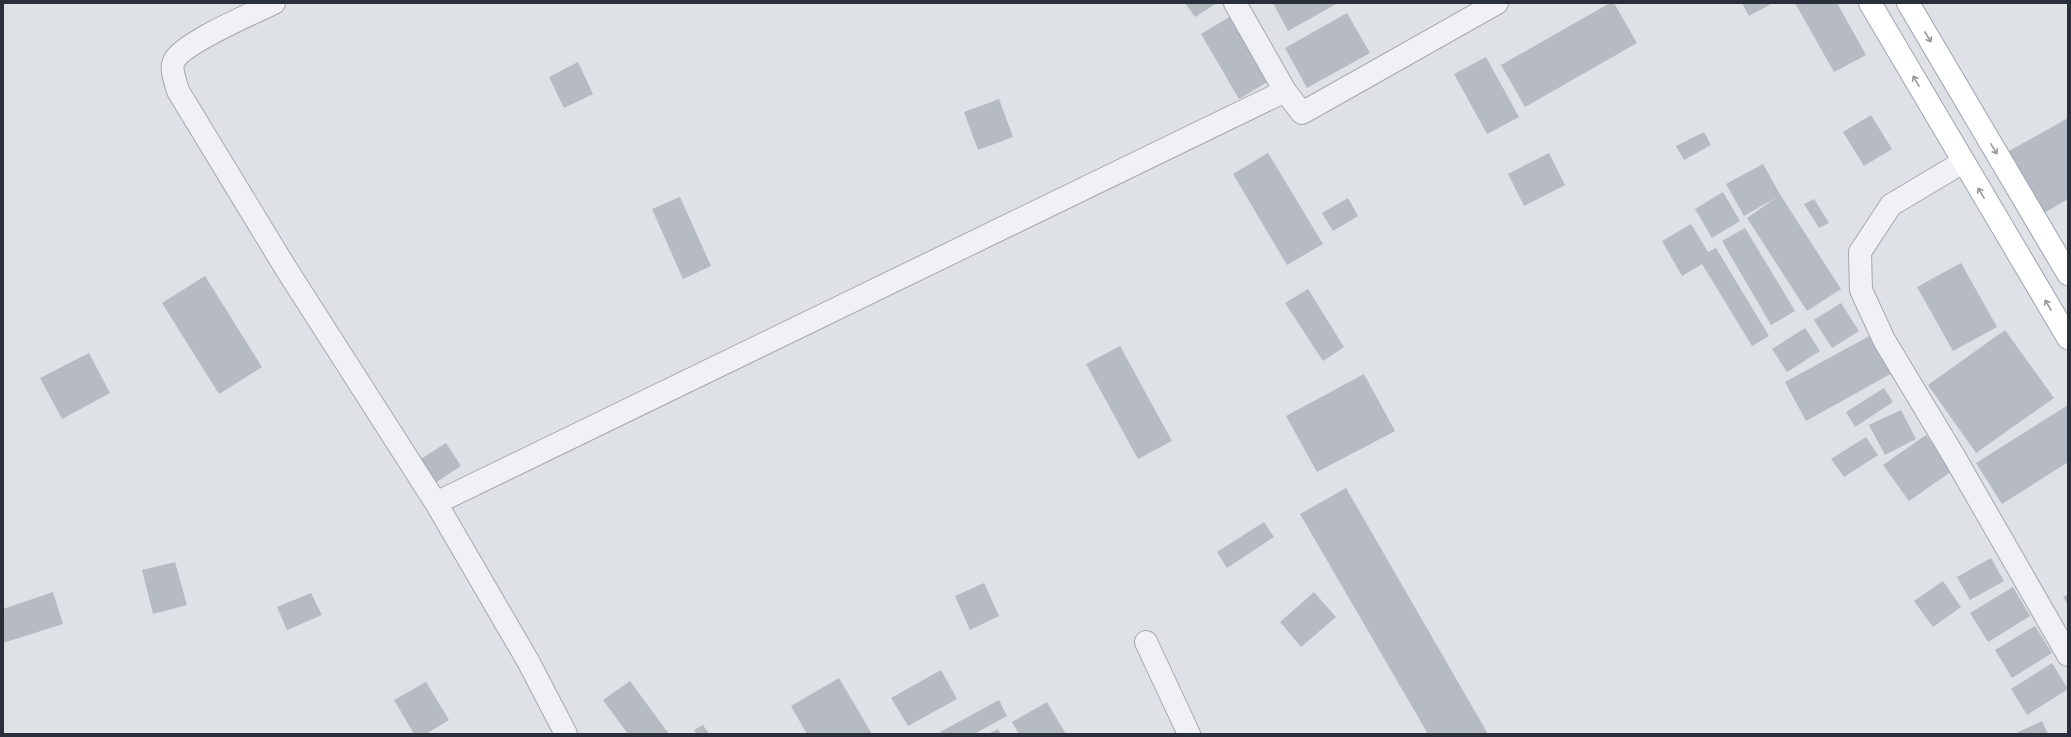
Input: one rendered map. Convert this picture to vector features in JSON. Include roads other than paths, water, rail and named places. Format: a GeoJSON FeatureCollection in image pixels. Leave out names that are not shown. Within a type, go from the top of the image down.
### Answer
{"type":"FeatureCollection","features":[{"type":"Feature","properties":{"kind":"main road"},"geometry":{"type":"LineString","coordinates":[[1870,3],[1962,162],[2068,338]]}},
{"type":"Feature","properties":{"kind":"main road"},"geometry":{"type":"LineString","coordinates":[[1908,3],[2068,274]]}},
{"type":"Feature","properties":{"kind":"street"},"geometry":{"type":"LineString","coordinates":[[274,3],[198,41],[179,54],[173,62],[174,76],[178,91],[285,267],[436,503],[528,660],[566,734]]}},
{"type":"Feature","properties":{"kind":"street"},"geometry":{"type":"LineString","coordinates":[[1235,3],[1285,91],[1298,109],[1304,113],[1342,89],[1497,3]]}},
{"type":"Feature","properties":{"kind":"street"},"geometry":{"type":"LineString","coordinates":[[436,503],[1285,91]]}},
{"type":"Feature","properties":{"kind":"street"},"geometry":{"type":"LineString","coordinates":[[1962,162],[1891,206],[1860,252],[1861,290],[1884,340],[1955,458],[2068,655]]}},
{"type":"Feature","properties":{"kind":"street"},"geometry":{"type":"LineString","coordinates":[[1146,642],[1189,734]]}}]}
